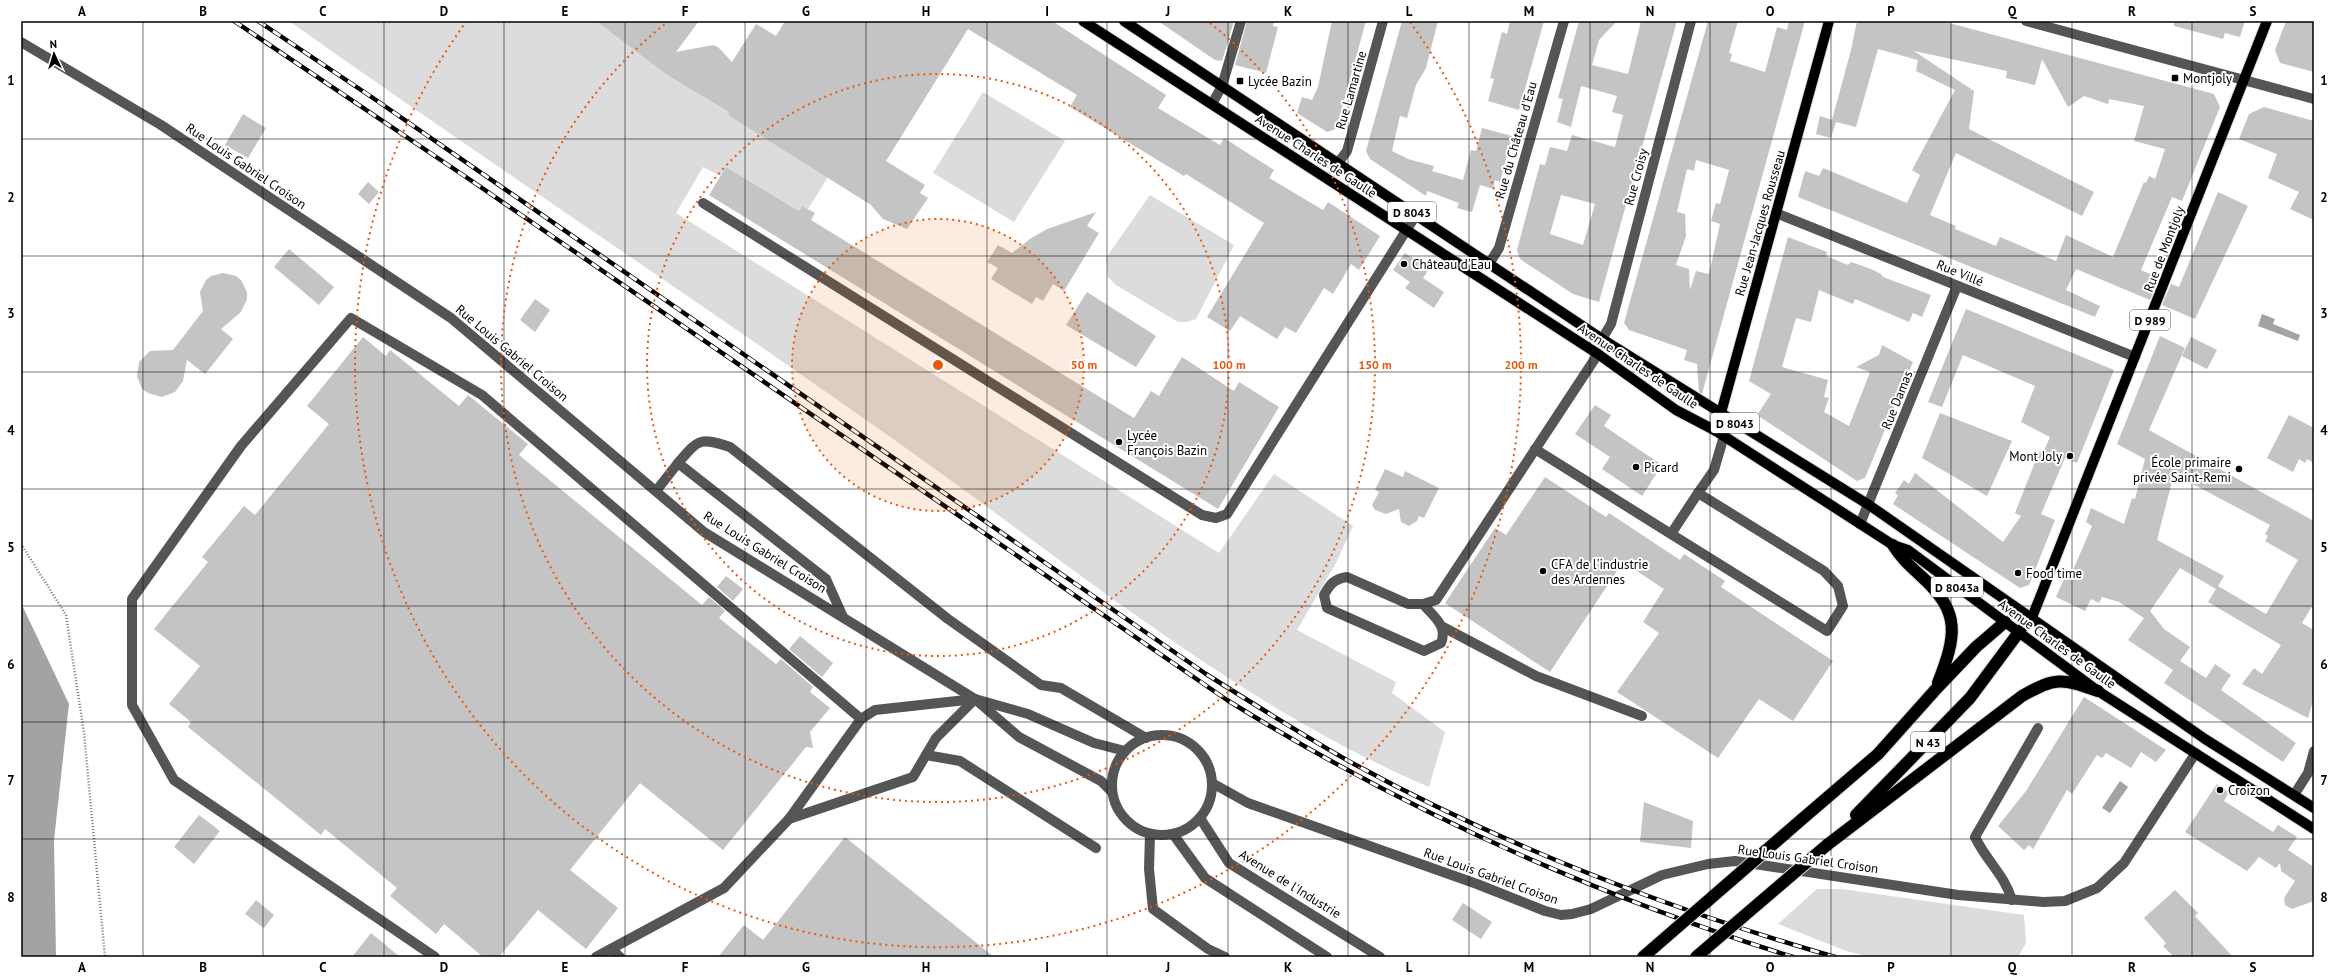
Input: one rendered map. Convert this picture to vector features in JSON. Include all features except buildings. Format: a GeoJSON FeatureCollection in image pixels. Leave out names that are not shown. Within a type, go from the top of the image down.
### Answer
{"type":"FeatureCollection","features":[{"type":"Feature","properties":{"kind":"highway"},"geometry":{"type":"LineString","coordinates":[[1893,545],[1904,562],[1942,598],[1949,612],[1952,637],[1950,654],[1936,688]]}},
{"type":"Feature","properties":{"kind":"highway","name":"N 43"},"geometry":{"type":"LineString","coordinates":[[1643,957],[1878,754],[1936,688],[1976,647],[2005,622]]}},
{"type":"Feature","properties":{"kind":"highway","name":"N 43"},"geometry":{"type":"LineString","coordinates":[[1696,957],[1827,845],[1970,698],[2019,632]]}},
{"type":"Feature","properties":{"kind":"highway"},"geometry":{"type":"LineString","coordinates":[[1827,845],[2031,691],[2045,684],[2069,680],[2098,690]]}},
{"type":"Feature","properties":{"kind":"main road","name":"Avenue Charles de Gaulle"},"geometry":{"type":"LineString","coordinates":[[1083,21],[1598,354],[1676,410],[1720,434],[1893,545],[1908,550],[2098,690],[2195,754],[2314,829]]}},
{"type":"Feature","properties":{"kind":"main road","name":"Avenue Charles de Gaulle"},"geometry":{"type":"LineString","coordinates":[[1124,21],[1602,338],[1720,414],[1869,505],[2030,619],[2098,664],[2218,748],[2314,808]]}},
{"type":"Feature","properties":{"kind":"main road","name":"Rue Jean-Jacques Rousseau"},"geometry":{"type":"LineString","coordinates":[[1720,434],[1720,414],[1829,21]]}},
{"type":"Feature","properties":{"kind":"main road","name":"Rue de Montjoly"},"geometry":{"type":"LineString","coordinates":[[2030,619],[2135,358],[2267,21]]}},
{"type":"Feature","properties":{"kind":"main road"},"geometry":{"type":"LineString","coordinates":[[2005,622],[2030,619]]}},
{"type":"Feature","properties":{"kind":"main road","name":"N 43"},"geometry":{"type":"LineString","coordinates":[[2019,632],[2030,619]]}},
{"type":"Feature","properties":{"kind":"street"},"geometry":{"type":"LineString","coordinates":[[1212,104],[1222,86],[1241,21]]}},
{"type":"Feature","properties":{"kind":"street","name":"Rue Lamartine"},"geometry":{"type":"LineString","coordinates":[[1338,163],[1347,151],[1383,21]]}},
{"type":"Feature","properties":{"kind":"street","name":"Rue du Château d'Eau"},"geometry":{"type":"LineString","coordinates":[[1489,264],[1499,248],[1564,21]]}},
{"type":"Feature","properties":{"kind":"street","name":"Rue Croisy"},"geometry":{"type":"LineString","coordinates":[[1602,338],[1611,324],[1691,21]]}},
{"type":"Feature","properties":{"kind":"street"},"geometry":{"type":"LineString","coordinates":[[2026,21],[2314,99]]}},
{"type":"Feature","properties":{"kind":"street","name":"Rue Louis Gabriel Croison"},"geometry":{"type":"LineString","coordinates":[[21,42],[161,126],[451,318],[704,532],[975,699],[1019,737],[1101,781],[1112,792]]}},
{"type":"Feature","properties":{"kind":"street"},"geometry":{"type":"LineString","coordinates":[[703,203],[1202,515],[1216,518],[1227,514],[1405,230],[1416,215]]}},
{"type":"Feature","properties":{"kind":"street","name":"Rue Villé"},"geometry":{"type":"LineString","coordinates":[[1776,213],[2135,358]]}},
{"type":"Feature","properties":{"kind":"street","name":"Rue Damas"},"geometry":{"type":"LineString","coordinates":[[1860,524],[1957,286]]}},
{"type":"Feature","properties":{"kind":"street"},"geometry":{"type":"LineString","coordinates":[[435,957],[174,780],[132,705],[132,599],[240,446],[351,318],[482,396],[861,719]]}},
{"type":"Feature","properties":{"kind":"street"},"geometry":{"type":"LineString","coordinates":[[1444,627],[1444,636],[1441,643],[1424,651],[1327,608],[1324,595],[1331,583],[1338,578],[1346,577],[1408,604],[1423,604],[1436,600],[1598,354]]}},
{"type":"Feature","properties":{"kind":"street"},"geometry":{"type":"LineString","coordinates":[[1671,534],[1714,470],[1720,434]]}},
{"type":"Feature","properties":{"kind":"street"},"geometry":{"type":"LineString","coordinates":[[656,491],[694,445],[707,440],[730,447],[948,618],[1041,685],[1061,688],[1146,738]]}},
{"type":"Feature","properties":{"kind":"street"},"geometry":{"type":"LineString","coordinates":[[1535,449],[1827,631],[1843,606],[1838,586],[1824,571],[1698,493]]}},
{"type":"Feature","properties":{"kind":"street"},"geometry":{"type":"LineString","coordinates":[[678,463],[826,579],[842,616]]}},
{"type":"Feature","properties":{"kind":"street"},"geometry":{"type":"LineString","coordinates":[[1423,604],[1444,627],[1536,676],[1642,716]]}},
{"type":"Feature","properties":{"kind":"street"},"geometry":{"type":"LineString","coordinates":[[596,957],[724,888],[789,819],[861,719],[874,710],[975,699]]}},
{"type":"Feature","properties":{"kind":"street"},"geometry":{"type":"LineString","coordinates":[[789,819],[913,777],[936,738],[975,699]]}},
{"type":"Feature","properties":{"kind":"street","name":"Rue Louis Gabriel Croison"},"geometry":{"type":"LineString","coordinates":[[975,699],[1028,714],[1094,743],[1125,751]]}},
{"type":"Feature","properties":{"kind":"street"},"geometry":{"type":"LineString","coordinates":[[2012,900],[2007,883],[1983,853],[1975,837],[2038,728]]}},
{"type":"Feature","properties":{"kind":"street"},"geometry":{"type":"LineString","coordinates":[[1154,735],[1171,736],[1187,741],[1200,752],[1209,766],[1212,783],[1211,795],[1200,818],[1188,828],[1173,834],[1150,834],[1136,828],[1124,818],[1116,806],[1112,792],[1114,770],[1125,751],[1138,741],[1146,738],[1154,735]]}},
{"type":"Feature","properties":{"kind":"street"},"geometry":{"type":"LineString","coordinates":[[2294,795],[2308,773],[2314,751]]}},
{"type":"Feature","properties":{"kind":"street","name":"Rue Louis Gabriel Croison"},"geometry":{"type":"LineString","coordinates":[[1212,783],[1248,803],[1477,884],[1544,911],[1561,915],[1581,913],[1662,875],[1708,864],[1736,861],[1958,895],[2043,902],[2065,901],[2097,888],[2124,862],[2195,754]]}},
{"type":"Feature","properties":{"kind":"street"},"geometry":{"type":"LineString","coordinates":[[926,755],[960,761],[1096,848]]}},
{"type":"Feature","properties":{"kind":"street","name":"Avenue de l'Industrie"},"geometry":{"type":"LineString","coordinates":[[1200,818],[1229,863],[1380,957]]}},
{"type":"Feature","properties":{"kind":"street"},"geometry":{"type":"LineString","coordinates":[[1150,834],[1149,869],[1153,909],[1208,949],[1225,957]]}},
{"type":"Feature","properties":{"kind":"street"},"geometry":{"type":"LineString","coordinates":[[1173,834],[1205,878],[1327,957]]}},
{"type":"Feature","properties":{"kind":"street"},"geometry":{"type":"LineString","coordinates":[[611,949],[620,957]]}},
{"type":"Feature","properties":{"kind":"path"},"geometry":{"type":"LineString","coordinates":[[21,544],[66,615],[84,733],[105,957]]}},
{"type":"Feature","properties":{"kind":"shaded area"},"geometry":{"type":"Polygon","coordinates":[[[289,21],[596,21],[666,73],[729,112],[728,115],[828,177],[808,209],[802,206],[799,211],[726,167],[720,176],[703,167],[676,213],[1219,553],[1274,474],[1353,526],[1336,563],[1297,630],[1396,682],[1392,693],[1445,732],[1429,787],[1359,754],[1290,716],[1223,675],[1093,585],[966,491],[827,392],[365,75],[289,21]]]}},
{"type":"Feature","properties":{"kind":"shaded area"},"geometry":{"type":"Polygon","coordinates":[[[983,92],[1065,141],[1014,222],[933,173],[983,92]]]}},
{"type":"Feature","properties":{"kind":"shaded area"},"geometry":{"type":"Polygon","coordinates":[[[1150,195],[1234,245],[1196,319],[1187,322],[1178,322],[1116,285],[1108,277],[1106,258],[1150,195]]]}},
{"type":"Feature","properties":{"kind":"shaded area"},"geometry":{"type":"Polygon","coordinates":[[[2262,314],[2275,319],[2273,324],[2300,335],[2298,341],[2258,326],[2262,314]]]}},
{"type":"Feature","properties":{"kind":"shaded area"},"geometry":{"type":"Polygon","coordinates":[[[21,603],[69,704],[54,840],[56,957],[21,957],[21,603]]]}},
{"type":"Feature","properties":{"kind":"shaded area"},"geometry":{"type":"Polygon","coordinates":[[[2120,781],[2128,787],[2110,813],[2102,808],[2120,781]]]}},
{"type":"Feature","properties":{"kind":"shaded area"},"geometry":{"type":"Polygon","coordinates":[[[1817,889],[1842,889],[2024,915],[2026,943],[2018,957],[1871,957],[1846,951],[1778,924],[1817,889]]]}},
{"type":"Feature","properties":{"kind":"railway"},"geometry":{"type":"LineString","coordinates":[[234,21],[466,177],[1227,700],[1362,778],[1431,813],[1502,846],[1573,877],[1646,906],[1719,933],[1793,957]]}},
{"type":"Feature","properties":{"kind":"railway"},"geometry":{"type":"LineString","coordinates":[[258,21],[373,98],[1206,674],[1261,709],[1354,764],[1412,794],[1529,849],[1650,897],[1835,957]]}},
{"type":"Feature","properties":{"kind":"place","name":"Montjoly"},"geometry":{"type":"Point","coordinates":[2175,78]}},
{"type":"Feature","properties":{"kind":"place","name":"Lycée Bazin"},"geometry":{"type":"Point","coordinates":[1240,81]}},
{"type":"Feature","properties":{"kind":"place","name":"Château d'Eau"},"geometry":{"type":"Point","coordinates":[1404,264]}},
{"type":"Feature","properties":{"kind":"place","name":"Lycée François Bazin"},"geometry":{"type":"Point","coordinates":[1119,442]}},
{"type":"Feature","properties":{"kind":"place","name":"Mont Joly"},"geometry":{"type":"Point","coordinates":[2070,456]}},
{"type":"Feature","properties":{"kind":"place","name":"Picard"},"geometry":{"type":"Point","coordinates":[1636,467]}},
{"type":"Feature","properties":{"kind":"place","name":"École primaire privée Saint-Remi"},"geometry":{"type":"Point","coordinates":[2239,469]}},
{"type":"Feature","properties":{"kind":"place","name":"CFA de l'industrie des Ardennes"},"geometry":{"type":"Point","coordinates":[1543,571]}},
{"type":"Feature","properties":{"kind":"place","name":"Food time"},"geometry":{"type":"Point","coordinates":[2018,573]}},
{"type":"Feature","properties":{"kind":"place","name":"Croizon"},"geometry":{"type":"Point","coordinates":[2220,790]}}]}
